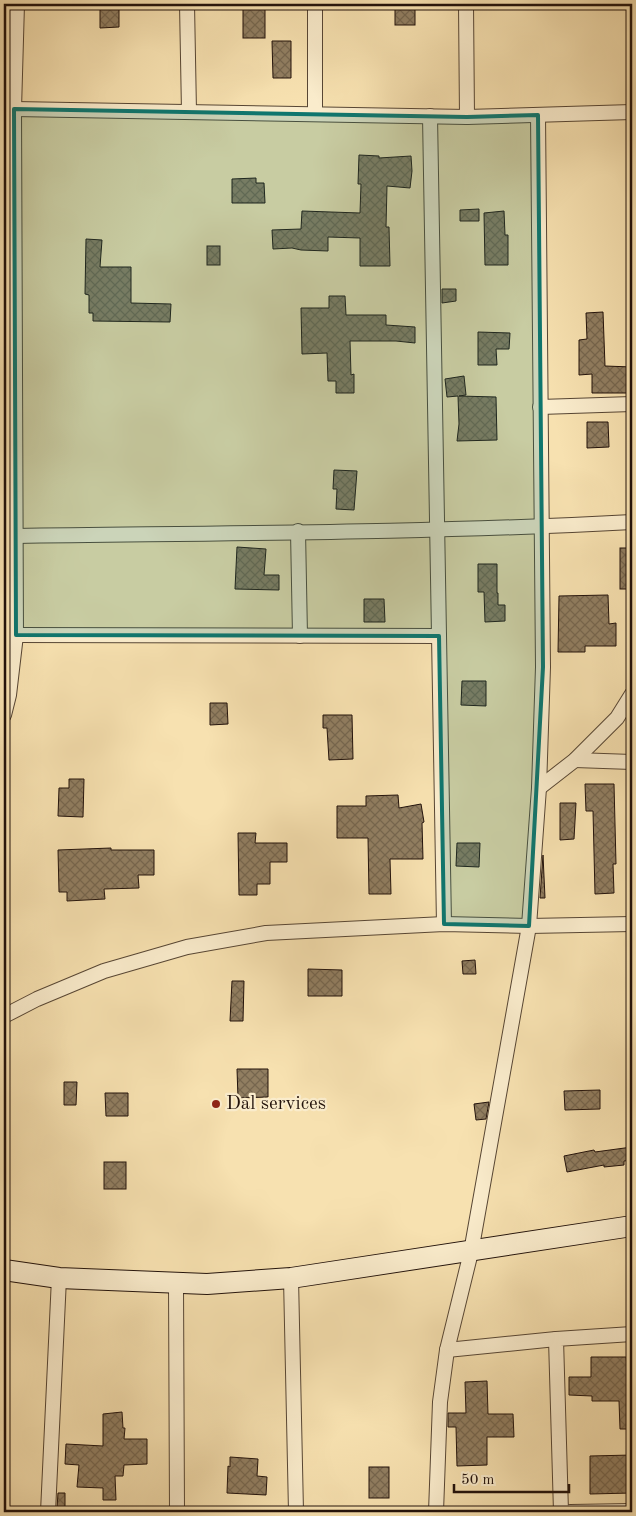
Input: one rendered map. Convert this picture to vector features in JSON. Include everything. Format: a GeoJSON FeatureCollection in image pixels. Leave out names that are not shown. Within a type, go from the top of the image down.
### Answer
{"type":"FeatureCollection","features":[{"type":"Feature","properties":{"kind":"main road"},"geometry":{"type":"LineString","coordinates":[[4,1270],[59,1278],[207,1284],[291,1278],[632,1226]]}},
{"type":"Feature","properties":{"kind":"street"},"geometry":{"type":"LineString","coordinates":[[4,715],[9,695],[16,635],[14,108],[17,4]]}},
{"type":"Feature","properties":{"kind":"street"},"geometry":{"type":"LineString","coordinates":[[187,4],[189,112]]}},
{"type":"Feature","properties":{"kind":"street"},"geometry":{"type":"LineString","coordinates":[[314,4],[315,114]]}},
{"type":"Feature","properties":{"kind":"street"},"geometry":{"type":"LineString","coordinates":[[466,4],[466,117]]}},
{"type":"Feature","properties":{"kind":"street"},"geometry":{"type":"LineString","coordinates":[[14,108],[466,117],[632,112]]}},
{"type":"Feature","properties":{"kind":"street"},"geometry":{"type":"LineString","coordinates":[[436,1512],[440,1402],[447,1350],[471,1252],[529,926],[539,788],[543,667],[538,115]]}},
{"type":"Feature","properties":{"kind":"street"},"geometry":{"type":"LineString","coordinates":[[430,116],[444,924]]}},
{"type":"Feature","properties":{"kind":"street"},"geometry":{"type":"LineString","coordinates":[[540,407],[632,404]]}},
{"type":"Feature","properties":{"kind":"street"},"geometry":{"type":"LineString","coordinates":[[16,536],[542,527],[632,522]]}},
{"type":"Feature","properties":{"kind":"street"},"geometry":{"type":"LineString","coordinates":[[298,532],[300,636]]}},
{"type":"Feature","properties":{"kind":"street"},"geometry":{"type":"LineString","coordinates":[[16,635],[439,636]]}},
{"type":"Feature","properties":{"kind":"street"},"geometry":{"type":"LineString","coordinates":[[539,788],[575,760],[617,718],[632,694]]}},
{"type":"Feature","properties":{"kind":"street"},"geometry":{"type":"LineString","coordinates":[[575,760],[632,762]]}},
{"type":"Feature","properties":{"kind":"street"},"geometry":{"type":"LineString","coordinates":[[4,1016],[37,999],[104,971],[187,947],[266,933],[444,924],[529,926],[632,924]]}},
{"type":"Feature","properties":{"kind":"street"},"geometry":{"type":"LineString","coordinates":[[48,1512],[59,1278]]}},
{"type":"Feature","properties":{"kind":"street"},"geometry":{"type":"LineString","coordinates":[[291,1278],[296,1512]]}},
{"type":"Feature","properties":{"kind":"street"},"geometry":{"type":"LineString","coordinates":[[176,1284],[177,1512]]}},
{"type":"Feature","properties":{"kind":"street"},"geometry":{"type":"LineString","coordinates":[[447,1350],[632,1334]]}},
{"type":"Feature","properties":{"kind":"street"},"geometry":{"type":"LineString","coordinates":[[556,1340],[561,1512]]}},
{"type":"Feature","properties":{"kind":"street"},"geometry":{"type":"LineString","coordinates":[[570,1512],[632,1511]]}},
{"type":"Feature","properties":{"kind":"highlighted area"},"geometry":{"type":"Polygon","coordinates":[[[14,109],[467,117],[538,115],[543,667],[529,926],[444,924],[439,636],[16,635],[14,109]]]}},
{"type":"Feature","properties":{"kind":"building"},"geometry":{"type":"Polygon","coordinates":[[[100,4],[119,4],[119,27],[100,28],[100,4]]]}},
{"type":"Feature","properties":{"kind":"building"},"geometry":{"type":"Polygon","coordinates":[[[243,4],[265,4],[265,38],[243,38],[243,4]]]}},
{"type":"Feature","properties":{"kind":"building"},"geometry":{"type":"Polygon","coordinates":[[[395,4],[415,4],[415,25],[395,25],[395,4]]]}},
{"type":"Feature","properties":{"kind":"building"},"geometry":{"type":"Polygon","coordinates":[[[272,41],[291,41],[291,78],[273,78],[272,41]]]}},
{"type":"Feature","properties":{"kind":"building"},"geometry":{"type":"Polygon","coordinates":[[[359,155],[379,156],[379,158],[411,156],[410,188],[387,186],[386,227],[389,227],[390,266],[360,266],[360,238],[328,237],[328,251],[292,248],[273,249],[272,230],[301,229],[302,211],[360,213],[359,155]]]}},
{"type":"Feature","properties":{"kind":"building"},"geometry":{"type":"Polygon","coordinates":[[[256,178],[256,183],[264,183],[265,203],[232,203],[232,179],[256,178]]]}},
{"type":"Feature","properties":{"kind":"building"},"geometry":{"type":"Polygon","coordinates":[[[479,209],[479,221],[460,221],[460,210],[479,209]]]}},
{"type":"Feature","properties":{"kind":"building"},"geometry":{"type":"Polygon","coordinates":[[[504,211],[505,235],[508,235],[508,265],[485,265],[484,213],[504,211]]]}},
{"type":"Feature","properties":{"kind":"building"},"geometry":{"type":"Polygon","coordinates":[[[86,239],[102,240],[100,267],[131,267],[131,303],[171,304],[170,322],[93,321],[93,313],[89,313],[89,295],[85,294],[86,239]]]}},
{"type":"Feature","properties":{"kind":"building"},"geometry":{"type":"Polygon","coordinates":[[[207,246],[220,246],[220,265],[207,265],[207,246]]]}},
{"type":"Feature","properties":{"kind":"building"},"geometry":{"type":"Polygon","coordinates":[[[442,289],[456,289],[456,301],[442,303],[442,289]]]}},
{"type":"Feature","properties":{"kind":"building"},"geometry":{"type":"Polygon","coordinates":[[[329,296],[345,296],[346,315],[386,315],[386,325],[415,327],[415,343],[350,341],[351,375],[354,374],[354,393],[336,393],[336,381],[328,381],[327,353],[302,354],[301,308],[329,308],[329,296]]]}},
{"type":"Feature","properties":{"kind":"building"},"geometry":{"type":"Polygon","coordinates":[[[603,312],[605,366],[632,367],[632,393],[592,393],[592,374],[579,375],[579,340],[587,339],[586,313],[603,312]]]}},
{"type":"Feature","properties":{"kind":"building"},"geometry":{"type":"Polygon","coordinates":[[[478,332],[510,333],[509,349],[496,349],[497,365],[478,365],[478,332]]]}},
{"type":"Feature","properties":{"kind":"building"},"geometry":{"type":"Polygon","coordinates":[[[464,376],[466,395],[459,396],[496,397],[497,440],[457,441],[459,424],[458,396],[447,397],[445,379],[464,376]]]}},
{"type":"Feature","properties":{"kind":"building"},"geometry":{"type":"Polygon","coordinates":[[[587,422],[608,422],[609,447],[587,448],[587,422]]]}},
{"type":"Feature","properties":{"kind":"building"},"geometry":{"type":"Polygon","coordinates":[[[334,470],[357,471],[354,510],[336,509],[337,489],[333,489],[334,470]]]}},
{"type":"Feature","properties":{"kind":"building"},"geometry":{"type":"Polygon","coordinates":[[[237,547],[266,549],[264,575],[279,575],[279,590],[235,589],[237,547]]]}},
{"type":"Feature","properties":{"kind":"building"},"geometry":{"type":"Polygon","coordinates":[[[620,548],[632,548],[632,589],[620,589],[620,548]]]}},
{"type":"Feature","properties":{"kind":"building"},"geometry":{"type":"Polygon","coordinates":[[[478,564],[497,564],[498,605],[505,605],[505,621],[485,622],[484,592],[478,592],[478,564]]]}},
{"type":"Feature","properties":{"kind":"building"},"geometry":{"type":"Polygon","coordinates":[[[608,595],[609,624],[616,623],[616,646],[585,646],[585,652],[558,652],[559,596],[608,595]]]}},
{"type":"Feature","properties":{"kind":"building"},"geometry":{"type":"Polygon","coordinates":[[[364,599],[384,599],[385,622],[364,622],[364,599]]]}},
{"type":"Feature","properties":{"kind":"building"},"geometry":{"type":"Polygon","coordinates":[[[462,681],[486,681],[486,706],[461,705],[462,681]]]}},
{"type":"Feature","properties":{"kind":"building"},"geometry":{"type":"Polygon","coordinates":[[[210,703],[227,703],[228,724],[210,725],[210,703]]]}},
{"type":"Feature","properties":{"kind":"building"},"geometry":{"type":"Polygon","coordinates":[[[323,715],[352,715],[353,759],[329,760],[327,728],[323,728],[323,715]]]}},
{"type":"Feature","properties":{"kind":"building"},"geometry":{"type":"Polygon","coordinates":[[[69,779],[84,779],[83,817],[58,816],[59,788],[69,788],[69,779]]]}},
{"type":"Feature","properties":{"kind":"building"},"geometry":{"type":"Polygon","coordinates":[[[585,784],[614,784],[616,864],[613,864],[614,893],[595,894],[593,811],[586,811],[585,784]]]}},
{"type":"Feature","properties":{"kind":"building"},"geometry":{"type":"Polygon","coordinates":[[[398,795],[399,808],[421,804],[424,822],[422,823],[423,859],[390,859],[391,894],[369,894],[368,838],[337,838],[337,806],[366,806],[366,796],[398,795]]]}},
{"type":"Feature","properties":{"kind":"building"},"geometry":{"type":"Polygon","coordinates":[[[560,803],[576,803],[574,839],[560,840],[560,803]]]}},
{"type":"Feature","properties":{"kind":"building"},"geometry":{"type":"Polygon","coordinates":[[[238,833],[256,833],[255,843],[287,843],[287,862],[270,862],[270,884],[257,884],[257,895],[239,895],[238,833]]]}},
{"type":"Feature","properties":{"kind":"building"},"geometry":{"type":"Polygon","coordinates":[[[457,843],[480,843],[479,867],[456,866],[457,843]]]}},
{"type":"Feature","properties":{"kind":"building"},"geometry":{"type":"Polygon","coordinates":[[[111,848],[111,850],[154,850],[154,875],[138,875],[139,888],[104,889],[105,899],[67,901],[67,892],[59,892],[58,850],[111,848]]]}},
{"type":"Feature","properties":{"kind":"building"},"geometry":{"type":"Polygon","coordinates":[[[543,855],[545,898],[540,898],[543,855]]]}},
{"type":"Feature","properties":{"kind":"building"},"geometry":{"type":"Polygon","coordinates":[[[475,960],[476,974],[463,974],[462,961],[475,960]]]}},
{"type":"Feature","properties":{"kind":"building"},"geometry":{"type":"Polygon","coordinates":[[[308,969],[342,970],[342,996],[308,996],[308,969]]]}},
{"type":"Feature","properties":{"kind":"building"},"geometry":{"type":"Polygon","coordinates":[[[232,981],[244,981],[243,1021],[230,1021],[232,981]]]}},
{"type":"Feature","properties":{"kind":"building"},"geometry":{"type":"Polygon","coordinates":[[[237,1069],[268,1069],[268,1097],[238,1098],[237,1069]]]}},
{"type":"Feature","properties":{"kind":"building"},"geometry":{"type":"Polygon","coordinates":[[[64,1082],[77,1082],[76,1105],[64,1105],[64,1082]]]}},
{"type":"Feature","properties":{"kind":"building"},"geometry":{"type":"Polygon","coordinates":[[[600,1090],[600,1109],[565,1110],[564,1091],[600,1090]]]}},
{"type":"Feature","properties":{"kind":"building"},"geometry":{"type":"Polygon","coordinates":[[[105,1093],[128,1093],[128,1116],[106,1116],[105,1093]]]}},
{"type":"Feature","properties":{"kind":"building"},"geometry":{"type":"Polygon","coordinates":[[[489,1102],[486,1119],[476,1120],[474,1104],[489,1102]]]}},
{"type":"Feature","properties":{"kind":"building"},"geometry":{"type":"Polygon","coordinates":[[[632,1147],[632,1160],[624,1161],[624,1165],[604,1167],[604,1165],[567,1172],[564,1156],[594,1150],[595,1152],[632,1147]]]}},
{"type":"Feature","properties":{"kind":"building"},"geometry":{"type":"Polygon","coordinates":[[[104,1162],[126,1162],[126,1189],[104,1189],[104,1162]]]}},
{"type":"Feature","properties":{"kind":"building"},"geometry":{"type":"Polygon","coordinates":[[[591,1357],[626,1357],[627,1366],[632,1366],[632,1429],[620,1429],[619,1401],[592,1401],[592,1396],[569,1395],[569,1377],[591,1377],[591,1357]]]}},
{"type":"Feature","properties":{"kind":"building"},"geometry":{"type":"Polygon","coordinates":[[[487,1381],[488,1414],[513,1414],[514,1437],[487,1437],[487,1465],[457,1466],[456,1427],[448,1427],[448,1413],[466,1413],[465,1382],[487,1381]]]}},
{"type":"Feature","properties":{"kind":"building"},"geometry":{"type":"Polygon","coordinates":[[[122,1412],[123,1428],[125,1428],[124,1439],[147,1439],[147,1464],[124,1465],[123,1476],[115,1476],[116,1500],[103,1500],[103,1488],[77,1487],[79,1465],[65,1464],[66,1444],[103,1446],[103,1414],[122,1412]]]}},
{"type":"Feature","properties":{"kind":"building"},"geometry":{"type":"Polygon","coordinates":[[[632,1455],[632,1493],[590,1494],[590,1456],[632,1455]]]}},
{"type":"Feature","properties":{"kind":"building"},"geometry":{"type":"Polygon","coordinates":[[[230,1457],[258,1459],[257,1476],[267,1477],[266,1495],[227,1493],[230,1457]]]}},
{"type":"Feature","properties":{"kind":"building"},"geometry":{"type":"Polygon","coordinates":[[[369,1467],[389,1467],[389,1498],[369,1498],[369,1467]]]}},
{"type":"Feature","properties":{"kind":"building"},"geometry":{"type":"Polygon","coordinates":[[[58,1493],[65,1493],[65,1508],[57,1508],[58,1493]]]}},
{"type":"Feature","properties":{"kind":"place","name":"Dal services"},"geometry":{"type":"Point","coordinates":[216,1104]}}]}
